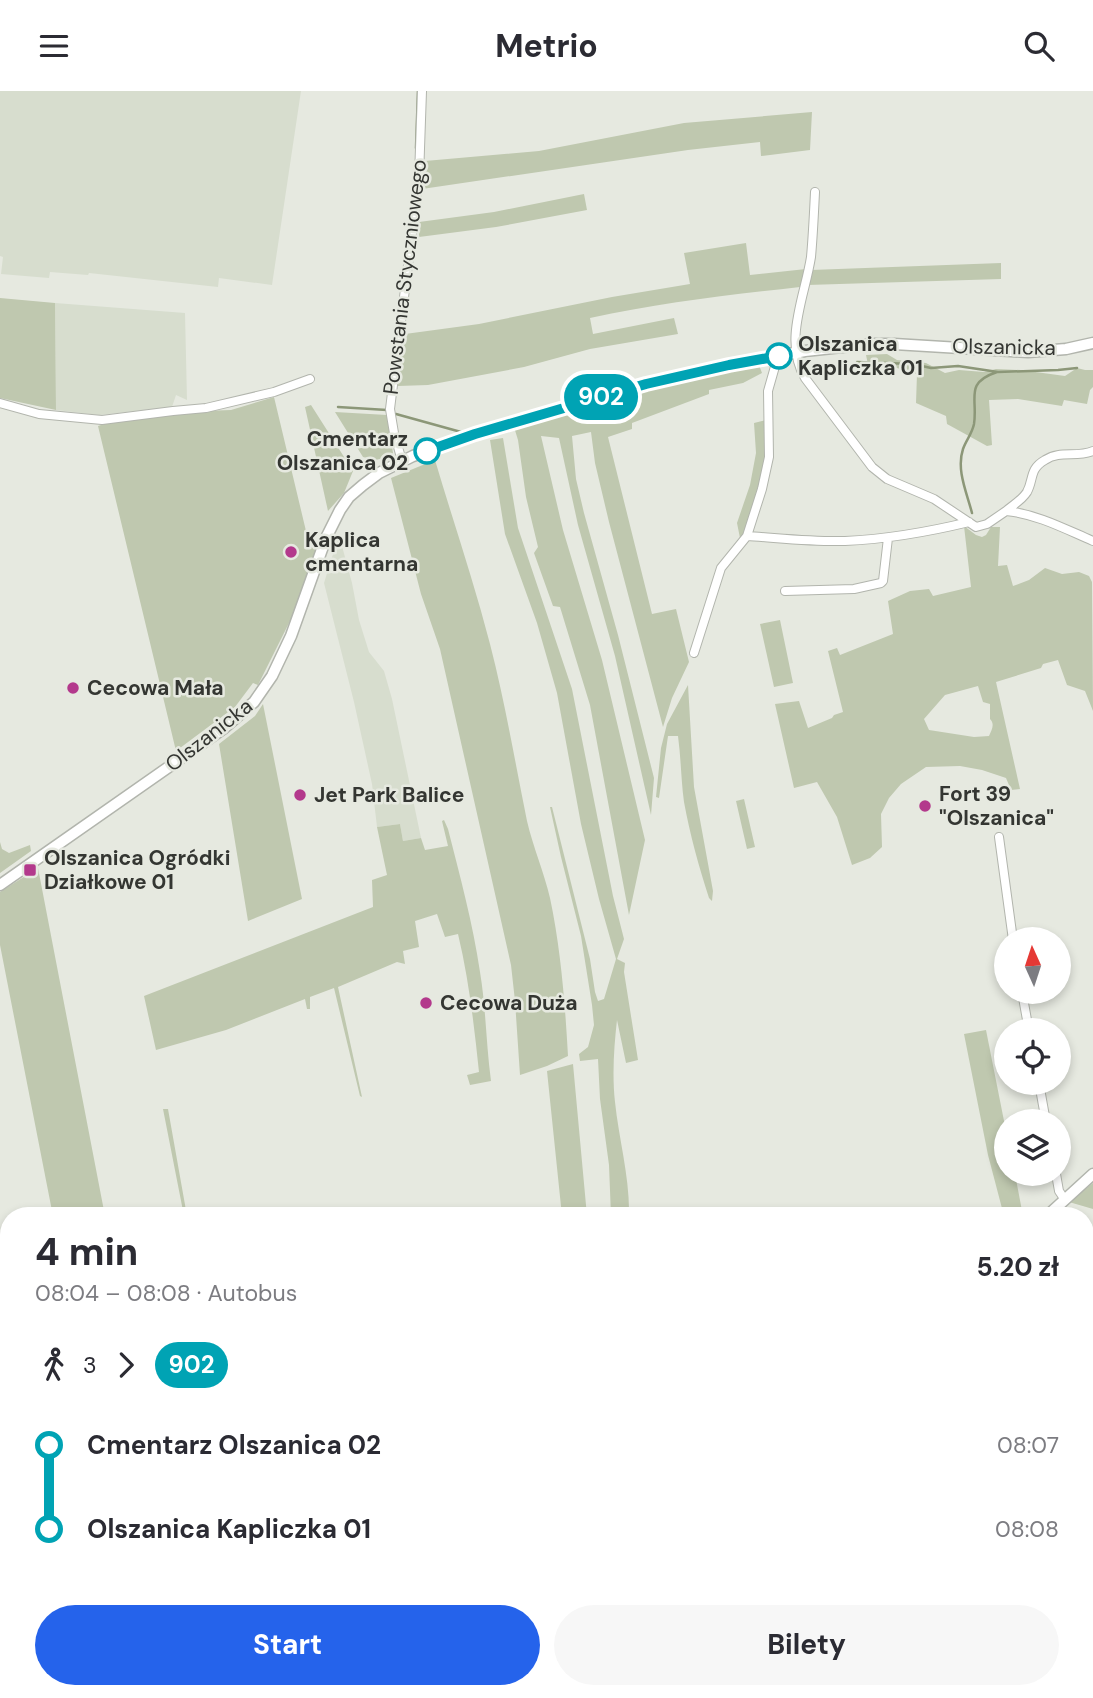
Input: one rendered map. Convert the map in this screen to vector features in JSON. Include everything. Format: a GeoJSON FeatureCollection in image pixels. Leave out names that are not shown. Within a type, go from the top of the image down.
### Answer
{"type":"FeatureCollection","features":[{"type":"Feature","properties":{"kind":"street","name":"Powstania Styczniowego"},"geometry":{"type":"LineString","coordinates":[[402,461],[390,409],[419,177],[422,91]]}},
{"type":"Feature","properties":{"kind":"street"},"geometry":{"type":"LineString","coordinates":[[815,192],[810,260],[798,316],[798,366],[872,467],[887,479],[934,499],[976,527],[987,524],[1024,496],[1034,469],[1046,459],[1056,455],[1093,451]]}},
{"type":"Feature","properties":{"kind":"street","name":"Olszanicka"},"geometry":{"type":"LineString","coordinates":[[0,885],[223,729],[254,702],[265,689],[282,657],[326,538],[340,510],[349,497],[363,485],[402,461],[451,442],[646,384],[778,356],[882,344],[1028,352],[1066,349],[1093,343]]}},
{"type":"Feature","properties":{"kind":"street"},"geometry":{"type":"LineString","coordinates":[[694,653],[722,568],[747,536],[762,489],[769,457],[768,391],[778,356]]}},
{"type":"Feature","properties":{"kind":"street"},"geometry":{"type":"LineString","coordinates":[[0,403],[39,414],[102,420],[206,408],[274,392],[310,379]]}},
{"type":"Feature","properties":{"kind":"street"},"geometry":{"type":"LineString","coordinates":[[1006,511],[1032,515],[1093,541]]}},
{"type":"Feature","properties":{"kind":"street"},"geometry":{"type":"LineString","coordinates":[[747,536],[842,541],[888,538],[969,522]]}},
{"type":"Feature","properties":{"kind":"street"},"geometry":{"type":"LineString","coordinates":[[785,591],[854,589],[881,583],[888,538]]}},
{"type":"Feature","properties":{"kind":"street"},"geometry":{"type":"LineString","coordinates":[[999,837],[1011,927]]}},
{"type":"Feature","properties":{"kind":"street"},"geometry":{"type":"LineString","coordinates":[[1057,1207],[1093,1174]]}},
{"type":"Feature","properties":{"kind":"street"},"geometry":{"type":"LineString","coordinates":[[1058,1186],[1065,1200]]}},
{"type":"Feature","properties":{"kind":"shaded area"},"geometry":{"type":"Polygon","coordinates":[[[0,91],[301,91],[272,285],[219,278],[218,287],[89,273],[50,272],[49,278],[1,274],[0,91]]]}},
{"type":"Feature","properties":{"kind":"shaded area"},"geometry":{"type":"Polygon","coordinates":[[[55,303],[185,313],[187,400],[176,395],[172,407],[99,415],[56,410],[55,303]]]}},
{"type":"Feature","properties":{"kind":"shaded area"},"geometry":{"type":"Polygon","coordinates":[[[339,535],[369,652],[384,671],[392,699],[421,838],[403,841],[400,824],[377,827],[372,784],[324,583],[339,535]]]}},
{"type":"Feature","properties":{"kind":"green space"},"geometry":{"type":"Polygon","coordinates":[[[812,112],[810,150],[761,156],[760,142],[422,189],[425,161],[539,151],[684,123],[812,112]]]}},
{"type":"Feature","properties":{"kind":"green space"},"geometry":{"type":"Polygon","coordinates":[[[584,194],[587,210],[496,227],[419,237],[419,222],[494,212],[584,194]]]}},
{"type":"Feature","properties":{"kind":"green space"},"geometry":{"type":"Polygon","coordinates":[[[746,243],[750,275],[806,269],[800,287],[721,296],[590,318],[593,334],[674,318],[678,334],[590,349],[524,367],[428,385],[398,386],[405,334],[479,324],[690,284],[684,253],[746,243]]]}},
{"type":"Feature","properties":{"kind":"green space"},"geometry":{"type":"Polygon","coordinates":[[[1001,263],[1001,279],[807,285],[811,270],[1001,263]]]}},
{"type":"Feature","properties":{"kind":"green space"},"geometry":{"type":"Polygon","coordinates":[[[0,298],[55,303],[56,410],[0,398],[0,298]]]}},
{"type":"Feature","properties":{"kind":"green space"},"geometry":{"type":"Polygon","coordinates":[[[887,354],[897,360],[926,363],[945,373],[996,369],[1065,376],[1077,368],[1093,370],[1093,387],[1087,404],[1064,400],[1062,406],[1018,399],[989,400],[992,445],[987,446],[947,424],[946,416],[916,403],[917,374],[887,365],[869,369],[866,355],[887,354]]]}},
{"type":"Feature","properties":{"kind":"green space"},"geometry":{"type":"Polygon","coordinates":[[[759,365],[762,373],[743,383],[709,390],[709,394],[632,423],[632,429],[608,437],[652,614],[676,609],[689,662],[672,698],[663,727],[609,522],[595,463],[591,432],[572,436],[576,479],[584,513],[654,778],[651,815],[615,656],[578,525],[559,438],[541,436],[563,530],[602,660],[645,840],[629,915],[590,705],[560,607],[553,606],[534,553],[538,547],[514,427],[705,373],[759,365]]]}},
{"type":"Feature","properties":{"kind":"green space"},"geometry":{"type":"Polygon","coordinates":[[[274,397],[306,531],[305,540],[317,547],[293,615],[258,685],[253,683],[235,707],[176,751],[98,426],[113,421],[177,412],[231,410],[274,397]]]}},
{"type":"Feature","properties":{"kind":"green space"},"geometry":{"type":"Polygon","coordinates":[[[311,405],[353,471],[344,493],[328,511],[305,407],[311,405]]]}},
{"type":"Feature","properties":{"kind":"green space"},"geometry":{"type":"Polygon","coordinates":[[[335,412],[387,415],[393,453],[389,457],[375,460],[363,457],[335,412]]]}},
{"type":"Feature","properties":{"kind":"green space"},"geometry":{"type":"Polygon","coordinates":[[[766,420],[772,453],[751,534],[740,538],[737,523],[750,485],[756,453],[754,423],[766,420]]]}},
{"type":"Feature","properties":{"kind":"green space"},"geometry":{"type":"Polygon","coordinates":[[[503,438],[518,528],[572,689],[624,939],[617,959],[625,963],[624,972],[638,1060],[626,1063],[617,1020],[614,1081],[629,1207],[611,1207],[598,1059],[580,1061],[579,1054],[588,1047],[594,1025],[592,1005],[581,936],[550,807],[590,959],[598,1001],[604,999],[616,959],[581,824],[557,693],[537,623],[505,534],[490,440],[503,438]]]}},
{"type":"Feature","properties":{"kind":"green space"},"geometry":{"type":"Polygon","coordinates":[[[435,460],[490,644],[527,821],[548,888],[557,937],[568,1056],[520,1075],[511,965],[440,649],[421,594],[391,478],[435,460]]]}},
{"type":"Feature","properties":{"kind":"green space"},"geometry":{"type":"Polygon","coordinates":[[[964,526],[982,537],[991,527],[1000,527],[998,566],[1007,565],[1013,586],[1029,580],[1045,568],[1062,574],[1079,572],[1089,576],[1092,582],[1093,711],[1085,691],[1067,685],[1058,660],[996,682],[1020,789],[1011,790],[1006,778],[982,770],[960,766],[926,767],[901,784],[889,798],[881,814],[882,847],[870,858],[852,865],[837,817],[817,782],[794,788],[775,704],[799,701],[808,728],[843,712],[828,651],[837,648],[840,655],[893,634],[888,601],[910,591],[929,589],[933,596],[971,587],[964,526]],[[978,686],[945,695],[924,719],[929,730],[974,737],[989,736],[993,725],[990,719],[990,704],[983,702],[978,686]]]}},
{"type":"Feature","properties":{"kind":"green space"},"geometry":{"type":"Polygon","coordinates":[[[780,620],[793,683],[774,687],[760,624],[780,620]]]}},
{"type":"Feature","properties":{"kind":"green space"},"geometry":{"type":"Polygon","coordinates":[[[688,685],[694,787],[713,891],[712,901],[702,875],[686,814],[678,736],[668,736],[659,798],[656,797],[661,748],[667,724],[688,685]]]}},
{"type":"Feature","properties":{"kind":"green space"},"geometry":{"type":"Polygon","coordinates":[[[263,704],[302,899],[248,921],[219,744],[255,716],[263,704]]]}},
{"type":"Feature","properties":{"kind":"green space"},"geometry":{"type":"Polygon","coordinates":[[[744,799],[755,847],[747,849],[736,801],[744,799]]]}},
{"type":"Feature","properties":{"kind":"green space"},"geometry":{"type":"Polygon","coordinates":[[[444,820],[462,882],[477,954],[491,1081],[470,1085],[467,1075],[479,1072],[465,968],[458,934],[445,937],[437,914],[415,921],[419,947],[403,951],[405,964],[397,962],[338,987],[362,1097],[334,988],[310,997],[310,1009],[307,1009],[305,999],[226,1030],[156,1050],[144,996],[373,907],[372,880],[387,875],[377,827],[400,824],[403,841],[421,838],[425,850],[448,846],[442,821],[444,820]]]}},
{"type":"Feature","properties":{"kind":"green space"},"geometry":{"type":"Polygon","coordinates":[[[0,842],[2,849],[9,853],[30,845],[31,851],[0,873],[0,842]]]}},
{"type":"Feature","properties":{"kind":"green space"},"geometry":{"type":"Polygon","coordinates":[[[38,868],[103,1207],[51,1207],[0,945],[0,892],[38,868]]]}},
{"type":"Feature","properties":{"kind":"green space"},"geometry":{"type":"Polygon","coordinates":[[[986,1030],[994,1070],[994,1095],[999,1095],[1002,1109],[994,1109],[994,1178],[964,1034],[986,1030]]]}},
{"type":"Feature","properties":{"kind":"green space"},"geometry":{"type":"Polygon","coordinates":[[[573,1064],[586,1207],[561,1207],[547,1071],[573,1064]]]}},
{"type":"Feature","properties":{"kind":"green space"},"geometry":{"type":"Polygon","coordinates":[[[163,1109],[168,1109],[185,1207],[182,1207],[163,1109]]]}},
{"type":"Feature","properties":{"kind":"green space"},"geometry":{"type":"Polygon","coordinates":[[[1093,1183],[1093,1207],[1069,1202],[1093,1183]]]}},
{"type":"Feature","properties":{"kind":"green space"},"geometry":{"type":"Polygon","coordinates":[[[996,1186],[1017,1186],[1021,1207],[1002,1207],[996,1186]]]}},
{"type":"Feature","properties":{"kind":"waterway"},"geometry":{"type":"LineString","coordinates":[[416,148],[418,91]]}},
{"type":"Feature","properties":{"kind":"waterway"},"geometry":{"type":"LineString","coordinates":[[414,188],[415,179]]}},
{"type":"Feature","properties":{"kind":"waterway"},"geometry":{"type":"LineString","coordinates":[[857,362],[913,364],[931,368],[958,366],[998,372],[1077,368]]}},
{"type":"Feature","properties":{"kind":"waterway"},"geometry":{"type":"LineString","coordinates":[[972,513],[963,481],[961,457],[974,424],[976,386],[987,376],[997,372]]}},
{"type":"Feature","properties":{"kind":"waterway"},"geometry":{"type":"LineString","coordinates":[[338,407],[387,410]]}},
{"type":"Feature","properties":{"kind":"waterway"},"geometry":{"type":"LineString","coordinates":[[396,414],[461,432]]}},
{"type":"Feature","properties":{"kind":"bus line","name":"902"},"geometry":{"type":"LineString","coordinates":[[427,451],[475,434],[646,384],[779,356]]}},
{"type":"Feature","properties":{"kind":"place","name":"Olszanica Kapliczka 01"},"geometry":{"type":"Point","coordinates":[779,356]}},
{"type":"Feature","properties":{"kind":"place","name":"Cmentarz Olszanica 02"},"geometry":{"type":"Point","coordinates":[427,451]}},
{"type":"Feature","properties":{"kind":"place","name":"Kaplica cmentarna"},"geometry":{"type":"Point","coordinates":[291,552]}},
{"type":"Feature","properties":{"kind":"place","name":"Cecowa Mała"},"geometry":{"type":"Point","coordinates":[73,688]}},
{"type":"Feature","properties":{"kind":"place","name":"Jet Park Balice"},"geometry":{"type":"Point","coordinates":[300,795]}},
{"type":"Feature","properties":{"kind":"place","name":"Fort 39 \"Olszanica\""},"geometry":{"type":"Point","coordinates":[925,806]}},
{"type":"Feature","properties":{"kind":"place","name":"Olszanica Ogródki Działkowe 01"},"geometry":{"type":"Point","coordinates":[30,870]}},
{"type":"Feature","properties":{"kind":"place","name":"Cecowa Duża"},"geometry":{"type":"Point","coordinates":[426,1003]}}]}
